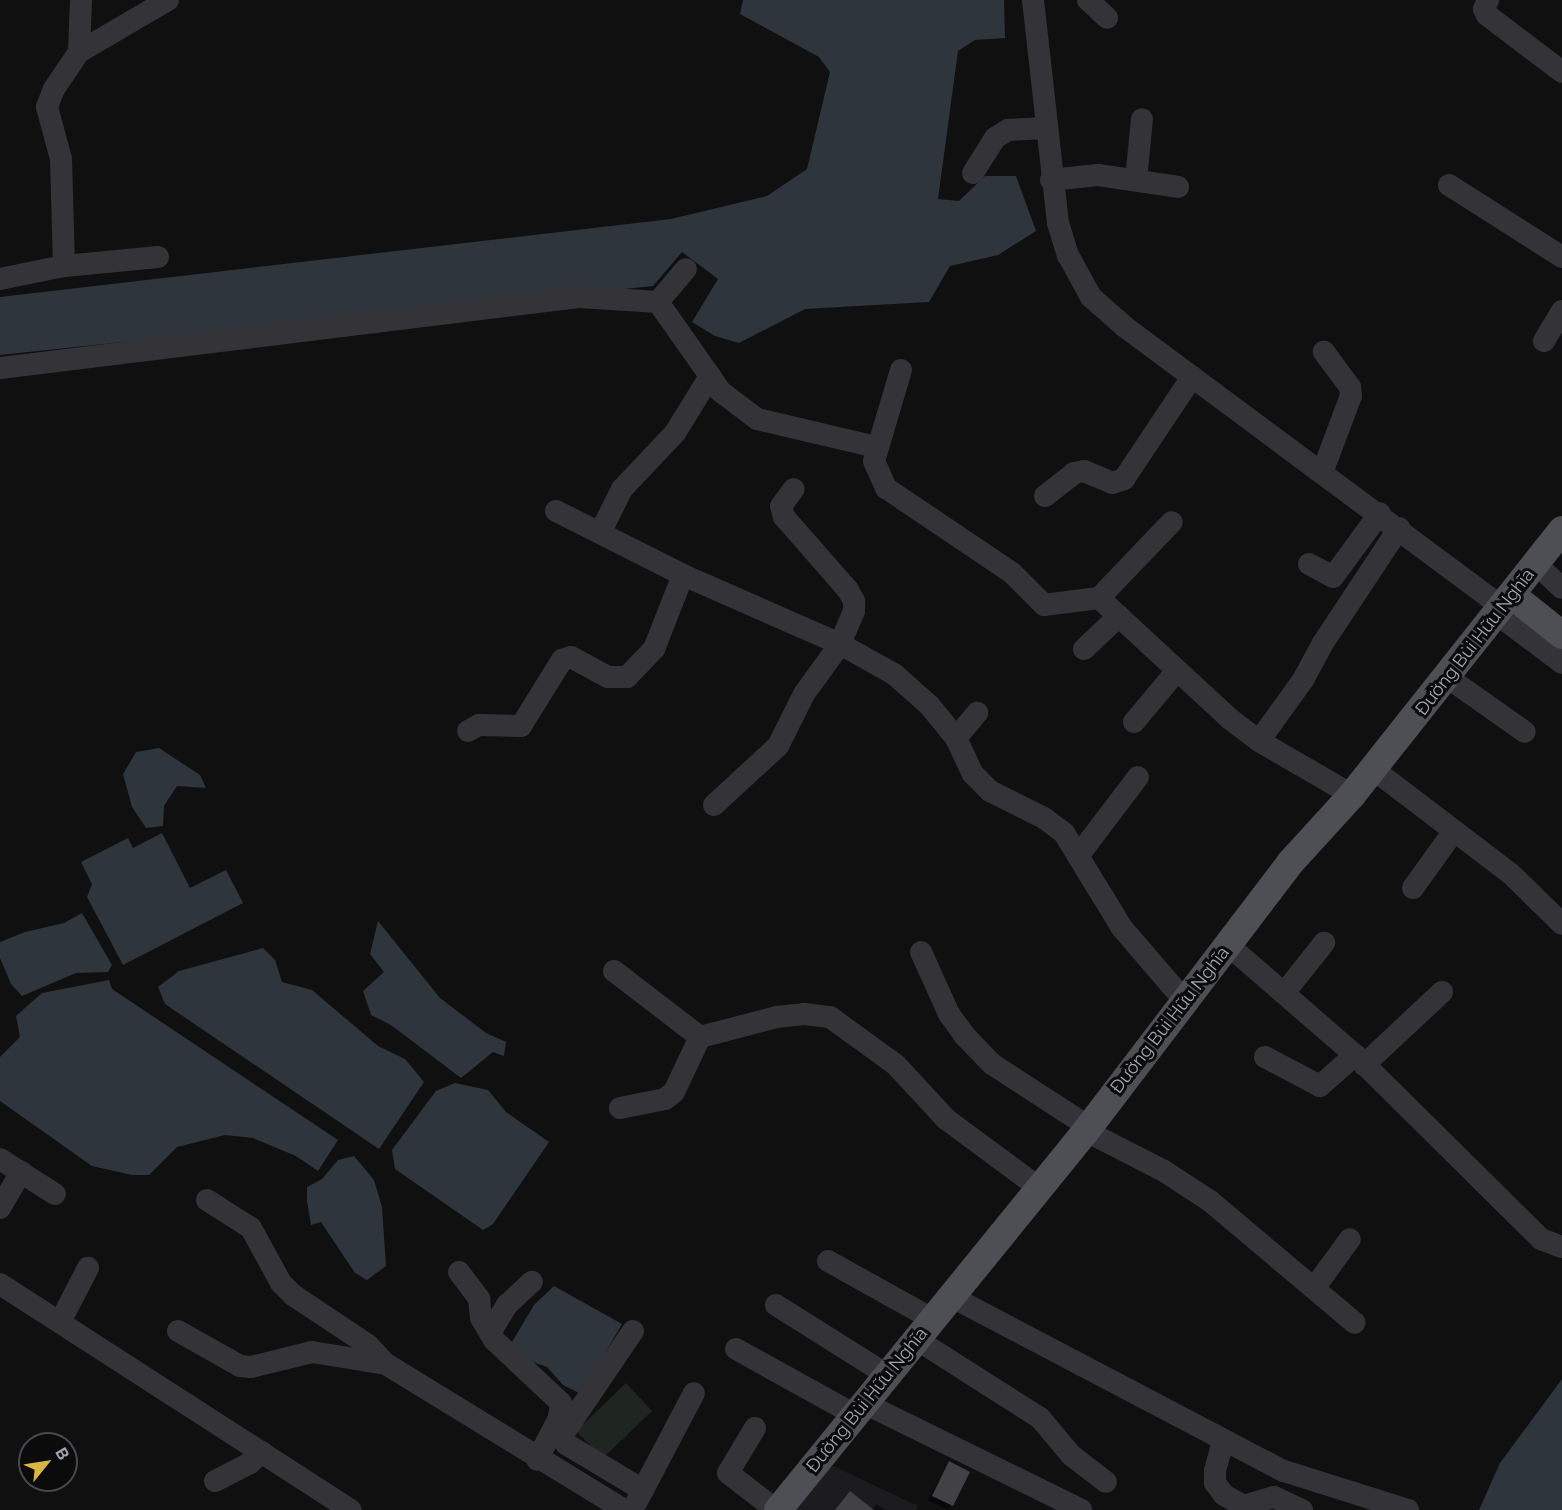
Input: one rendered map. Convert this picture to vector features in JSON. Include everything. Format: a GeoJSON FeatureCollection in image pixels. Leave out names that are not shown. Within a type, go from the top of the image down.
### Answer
{"type":"FeatureCollection","features":[{"type":"Feature","properties":{"kind":"main road","name":"Đường Bùi Hữu Nghĩa"},"geometry":{"type":"LineString","coordinates":[[777,1510],[1038,1187],[1088,1129],[1183,999],[1228,945],[1290,863],[1352,795],[1562,530]]}},
{"type":"Feature","properties":{"kind":"main road"},"geometry":{"type":"LineString","coordinates":[[1514,592],[1560,600]]}},
{"type":"Feature","properties":{"kind":"main road"},"geometry":{"type":"LineString","coordinates":[[1514,592],[1562,635]]}},
{"type":"Feature","properties":{"kind":"street"},"geometry":{"type":"LineString","coordinates":[[79,52],[81,0]]}},
{"type":"Feature","properties":{"kind":"street"},"geometry":{"type":"LineString","coordinates":[[64,259],[61,159],[47,107],[54,89],[79,52],[168,0]]}},
{"type":"Feature","properties":{"kind":"street"},"geometry":{"type":"LineString","coordinates":[[1033,0],[1051,180],[1068,255],[1091,297],[1192,377],[1399,528],[1514,592],[1562,663]]}},
{"type":"Feature","properties":{"kind":"street"},"geometry":{"type":"LineString","coordinates":[[1088,0],[1107,18]]}},
{"type":"Feature","properties":{"kind":"street"},"geometry":{"type":"LineString","coordinates":[[1488,0],[1484,9],[1487,15],[1562,72]]}},
{"type":"Feature","properties":{"kind":"street"},"geometry":{"type":"LineString","coordinates":[[1136,180],[1142,119]]}},
{"type":"Feature","properties":{"kind":"street"},"geometry":{"type":"LineString","coordinates":[[973,172],[995,138],[1008,130],[1046,128]]}},
{"type":"Feature","properties":{"kind":"street"},"geometry":{"type":"LineString","coordinates":[[1051,180],[1098,175],[1178,187]]}},
{"type":"Feature","properties":{"kind":"street"},"geometry":{"type":"LineString","coordinates":[[1449,185],[1562,257]]}},
{"type":"Feature","properties":{"kind":"street"},"geometry":{"type":"LineString","coordinates":[[0,279],[64,259],[158,256]]}},
{"type":"Feature","properties":{"kind":"street"},"geometry":{"type":"LineString","coordinates":[[658,302],[686,269]]}},
{"type":"Feature","properties":{"kind":"street"},"geometry":{"type":"LineString","coordinates":[[0,368],[579,297],[658,302]]}},
{"type":"Feature","properties":{"kind":"street"},"geometry":{"type":"LineString","coordinates":[[658,302],[720,390],[757,419],[876,447]]}},
{"type":"Feature","properties":{"kind":"street"},"geometry":{"type":"LineString","coordinates":[[1544,341],[1561,315]]}},
{"type":"Feature","properties":{"kind":"street"},"geometry":{"type":"LineString","coordinates":[[1322,472],[1352,396],[1350,387],[1324,352]]}},
{"type":"Feature","properties":{"kind":"street"},"geometry":{"type":"LineString","coordinates":[[901,370],[876,447],[874,461],[886,488],[1012,573],[1044,605],[1099,598],[1172,522]]}},
{"type":"Feature","properties":{"kind":"street"},"geometry":{"type":"LineString","coordinates":[[600,533],[622,489],[675,433],[710,375]]}},
{"type":"Feature","properties":{"kind":"street"},"geometry":{"type":"LineString","coordinates":[[1045,496],[1074,473],[1084,471],[1112,483],[1124,478],[1192,377]]}},
{"type":"Feature","properties":{"kind":"street"},"geometry":{"type":"LineString","coordinates":[[714,804],[778,746],[804,694],[840,644],[854,611],[854,601],[784,517],[781,506],[794,489]]}},
{"type":"Feature","properties":{"kind":"street"},"geometry":{"type":"LineString","coordinates":[[556,511],[683,575],[840,644],[894,674],[928,705],[956,738],[973,774],[990,791],[1044,818],[1064,834],[1122,928],[1183,999]]}},
{"type":"Feature","properties":{"kind":"street"},"geometry":{"type":"LineString","coordinates":[[1309,564],[1333,577],[1380,513]]}},
{"type":"Feature","properties":{"kind":"street"},"geometry":{"type":"LineString","coordinates":[[1259,741],[1304,680],[1328,635],[1399,528]]}},
{"type":"Feature","properties":{"kind":"street"},"geometry":{"type":"LineString","coordinates":[[468,731],[479,725],[521,726],[562,660],[571,657],[608,677],[627,677],[654,649],[683,575]]}},
{"type":"Feature","properties":{"kind":"street"},"geometry":{"type":"LineString","coordinates":[[1099,598],[1176,672],[1259,741],[1352,795]]}},
{"type":"Feature","properties":{"kind":"street"},"geometry":{"type":"LineString","coordinates":[[1084,649],[1119,615]]}},
{"type":"Feature","properties":{"kind":"street"},"geometry":{"type":"LineString","coordinates":[[1134,722],[1176,672]]}},
{"type":"Feature","properties":{"kind":"street"},"geometry":{"type":"LineString","coordinates":[[1447,677],[1525,732]]}},
{"type":"Feature","properties":{"kind":"street"},"geometry":{"type":"LineString","coordinates":[[956,738],[977,713]]}},
{"type":"Feature","properties":{"kind":"street"},"geometry":{"type":"LineString","coordinates":[[1373,769],[1511,874],[1562,924]]}},
{"type":"Feature","properties":{"kind":"street"},"geometry":{"type":"LineString","coordinates":[[1078,856],[1138,777]]}},
{"type":"Feature","properties":{"kind":"street"},"geometry":{"type":"LineString","coordinates":[[1413,888],[1454,831]]}},
{"type":"Feature","properties":{"kind":"street"},"geometry":{"type":"LineString","coordinates":[[1285,992],[1324,943]]}},
{"type":"Feature","properties":{"kind":"street"},"geometry":{"type":"LineString","coordinates":[[1228,945],[1285,992],[1359,1060],[1541,1239],[1562,1247]]}},
{"type":"Feature","properties":{"kind":"street"},"geometry":{"type":"LineString","coordinates":[[921,952],[949,1014],[964,1035],[992,1064],[1088,1129],[1186,1185],[1315,1287],[1355,1323]]}},
{"type":"Feature","properties":{"kind":"street"},"geometry":{"type":"LineString","coordinates":[[614,971],[700,1036]]}},
{"type":"Feature","properties":{"kind":"street"},"geometry":{"type":"LineString","coordinates":[[1265,1057],[1320,1086],[1359,1060],[1442,992]]}},
{"type":"Feature","properties":{"kind":"street"},"geometry":{"type":"LineString","coordinates":[[700,1036],[777,1017],[804,1014],[830,1017],[896,1065],[946,1119],[1038,1187]]}},
{"type":"Feature","properties":{"kind":"street"},"geometry":{"type":"LineString","coordinates":[[620,1107],[665,1099],[674,1092],[700,1036]]}},
{"type":"Feature","properties":{"kind":"street"},"geometry":{"type":"LineString","coordinates":[[0,1159],[55,1194]]}},
{"type":"Feature","properties":{"kind":"street"},"geometry":{"type":"LineString","coordinates":[[0,1209],[21,1172]]}},
{"type":"Feature","properties":{"kind":"street"},"geometry":{"type":"LineString","coordinates":[[207,1200],[251,1228],[280,1283],[293,1295],[368,1345],[386,1364],[537,1460],[624,1510]]}},
{"type":"Feature","properties":{"kind":"street"},"geometry":{"type":"LineString","coordinates":[[1315,1287],[1350,1239]]}},
{"type":"Feature","properties":{"kind":"street"},"geometry":{"type":"LineString","coordinates":[[828,1261],[924,1329],[1040,1418],[1071,1455],[1106,1482]]}},
{"type":"Feature","properties":{"kind":"street"},"geometry":{"type":"LineString","coordinates":[[60,1322],[88,1268]]}},
{"type":"Feature","properties":{"kind":"street"},"geometry":{"type":"LineString","coordinates":[[459,1272],[479,1299],[481,1318],[490,1333],[514,1362],[561,1403],[559,1418],[537,1460]]}},
{"type":"Feature","properties":{"kind":"street"},"geometry":{"type":"LineString","coordinates":[[490,1333],[507,1305],[532,1282]]}},
{"type":"Feature","properties":{"kind":"street"},"geometry":{"type":"LineString","coordinates":[[0,1284],[351,1510]]}},
{"type":"Feature","properties":{"kind":"street"},"geometry":{"type":"LineString","coordinates":[[950,1296],[1284,1471],[1408,1510]]}},
{"type":"Feature","properties":{"kind":"street"},"geometry":{"type":"LineString","coordinates":[[776,1305],[887,1375]]}},
{"type":"Feature","properties":{"kind":"street"},"geometry":{"type":"LineString","coordinates":[[177,1330],[240,1365],[252,1367],[312,1352],[386,1364]]}},
{"type":"Feature","properties":{"kind":"street"},"geometry":{"type":"LineString","coordinates":[[633,1331],[562,1436],[566,1444],[643,1490]]}},
{"type":"Feature","properties":{"kind":"street"},"geometry":{"type":"LineString","coordinates":[[736,1349],[859,1409],[1081,1510]]}},
{"type":"Feature","properties":{"kind":"street"},"geometry":{"type":"LineString","coordinates":[[633,1510],[694,1394]]}},
{"type":"Feature","properties":{"kind":"street"},"geometry":{"type":"LineString","coordinates":[[755,1428],[728,1473],[777,1510]]}},
{"type":"Feature","properties":{"kind":"street"},"geometry":{"type":"LineString","coordinates":[[1223,1441],[1215,1471],[1215,1484],[1224,1494],[1244,1506],[1274,1497],[1302,1510]]}},
{"type":"Feature","properties":{"kind":"street"},"geometry":{"type":"LineString","coordinates":[[215,1481],[250,1463],[262,1452]]}},
{"type":"Feature","properties":{"kind":"shaded area"},"geometry":{"type":"Polygon","coordinates":[[[743,0],[1004,0],[1005,38],[975,40],[958,51],[938,199],[959,201],[985,176],[1016,176],[1036,231],[998,255],[950,266],[929,302],[805,309],[739,343],[715,336],[692,322],[718,279],[682,252],[653,286],[0,355],[0,297],[671,219],[767,196],[807,169],[830,72],[819,57],[740,14],[743,0]]]}},
{"type":"Feature","properties":{"kind":"shaded area"},"geometry":{"type":"Polygon","coordinates":[[[159,748],[200,775],[206,788],[177,786],[164,806],[163,826],[146,828],[132,807],[123,774],[136,752],[159,748]]]}},
{"type":"Feature","properties":{"kind":"shaded area"},"geometry":{"type":"Polygon","coordinates":[[[162,833],[190,888],[226,870],[243,903],[123,965],[87,897],[92,884],[81,862],[128,838],[133,848],[162,833]]]}},
{"type":"Feature","properties":{"kind":"shaded area"},"geometry":{"type":"Polygon","coordinates":[[[82,913],[112,965],[108,972],[76,973],[22,996],[11,984],[0,958],[0,942],[25,932],[64,923],[82,913]]]}},
{"type":"Feature","properties":{"kind":"shaded area"},"geometry":{"type":"Polygon","coordinates":[[[378,921],[440,998],[486,1033],[506,1042],[504,1056],[493,1052],[461,1078],[391,1025],[371,1015],[363,991],[384,972],[370,954],[378,921]]]}},
{"type":"Feature","properties":{"kind":"shaded area"},"geometry":{"type":"Polygon","coordinates":[[[263,948],[275,960],[282,982],[312,990],[378,1046],[405,1059],[424,1082],[379,1149],[165,1004],[158,987],[179,971],[263,948]]]}},
{"type":"Feature","properties":{"kind":"shaded area"},"geometry":{"type":"Polygon","coordinates":[[[109,980],[112,989],[338,1140],[318,1171],[296,1156],[253,1138],[225,1135],[177,1147],[149,1175],[132,1175],[92,1166],[0,1101],[0,1057],[20,1037],[16,1016],[42,993],[109,980]]]}},
{"type":"Feature","properties":{"kind":"shaded area"},"geometry":{"type":"Polygon","coordinates":[[[455,1083],[488,1090],[506,1112],[549,1142],[493,1224],[483,1230],[395,1169],[392,1150],[436,1091],[455,1083]]]}},
{"type":"Feature","properties":{"kind":"shaded area"},"geometry":{"type":"Polygon","coordinates":[[[354,1156],[374,1180],[382,1207],[386,1266],[367,1280],[355,1273],[321,1222],[311,1225],[307,1201],[307,1187],[322,1179],[338,1160],[354,1156]]]}},
{"type":"Feature","properties":{"kind":"shaded area"},"geometry":{"type":"Polygon","coordinates":[[[554,1286],[622,1324],[581,1394],[563,1385],[547,1367],[515,1355],[512,1342],[534,1305],[554,1286]]]}},
{"type":"Feature","properties":{"kind":"shaded area"},"geometry":{"type":"Polygon","coordinates":[[[1562,1379],[1562,1510],[1479,1510],[1500,1463],[1562,1379]]]}},
{"type":"Feature","properties":{"kind":"shaded area"},"geometry":{"type":"Polygon","coordinates":[[[626,1383],[652,1411],[603,1458],[576,1431],[626,1383]]]}},
{"type":"Feature","properties":{"kind":"shaded area"},"geometry":{"type":"Polygon","coordinates":[[[827,1463],[918,1506],[916,1510],[789,1510],[827,1463]]]}},
{"type":"Feature","properties":{"kind":"building"},"geometry":{"type":"Polygon","coordinates":[[[949,1461],[970,1472],[953,1506],[932,1496],[949,1461]]]}},
{"type":"Feature","properties":{"kind":"building"},"geometry":{"type":"Polygon","coordinates":[[[850,1491],[874,1510],[835,1510],[850,1491]]]}}]}
